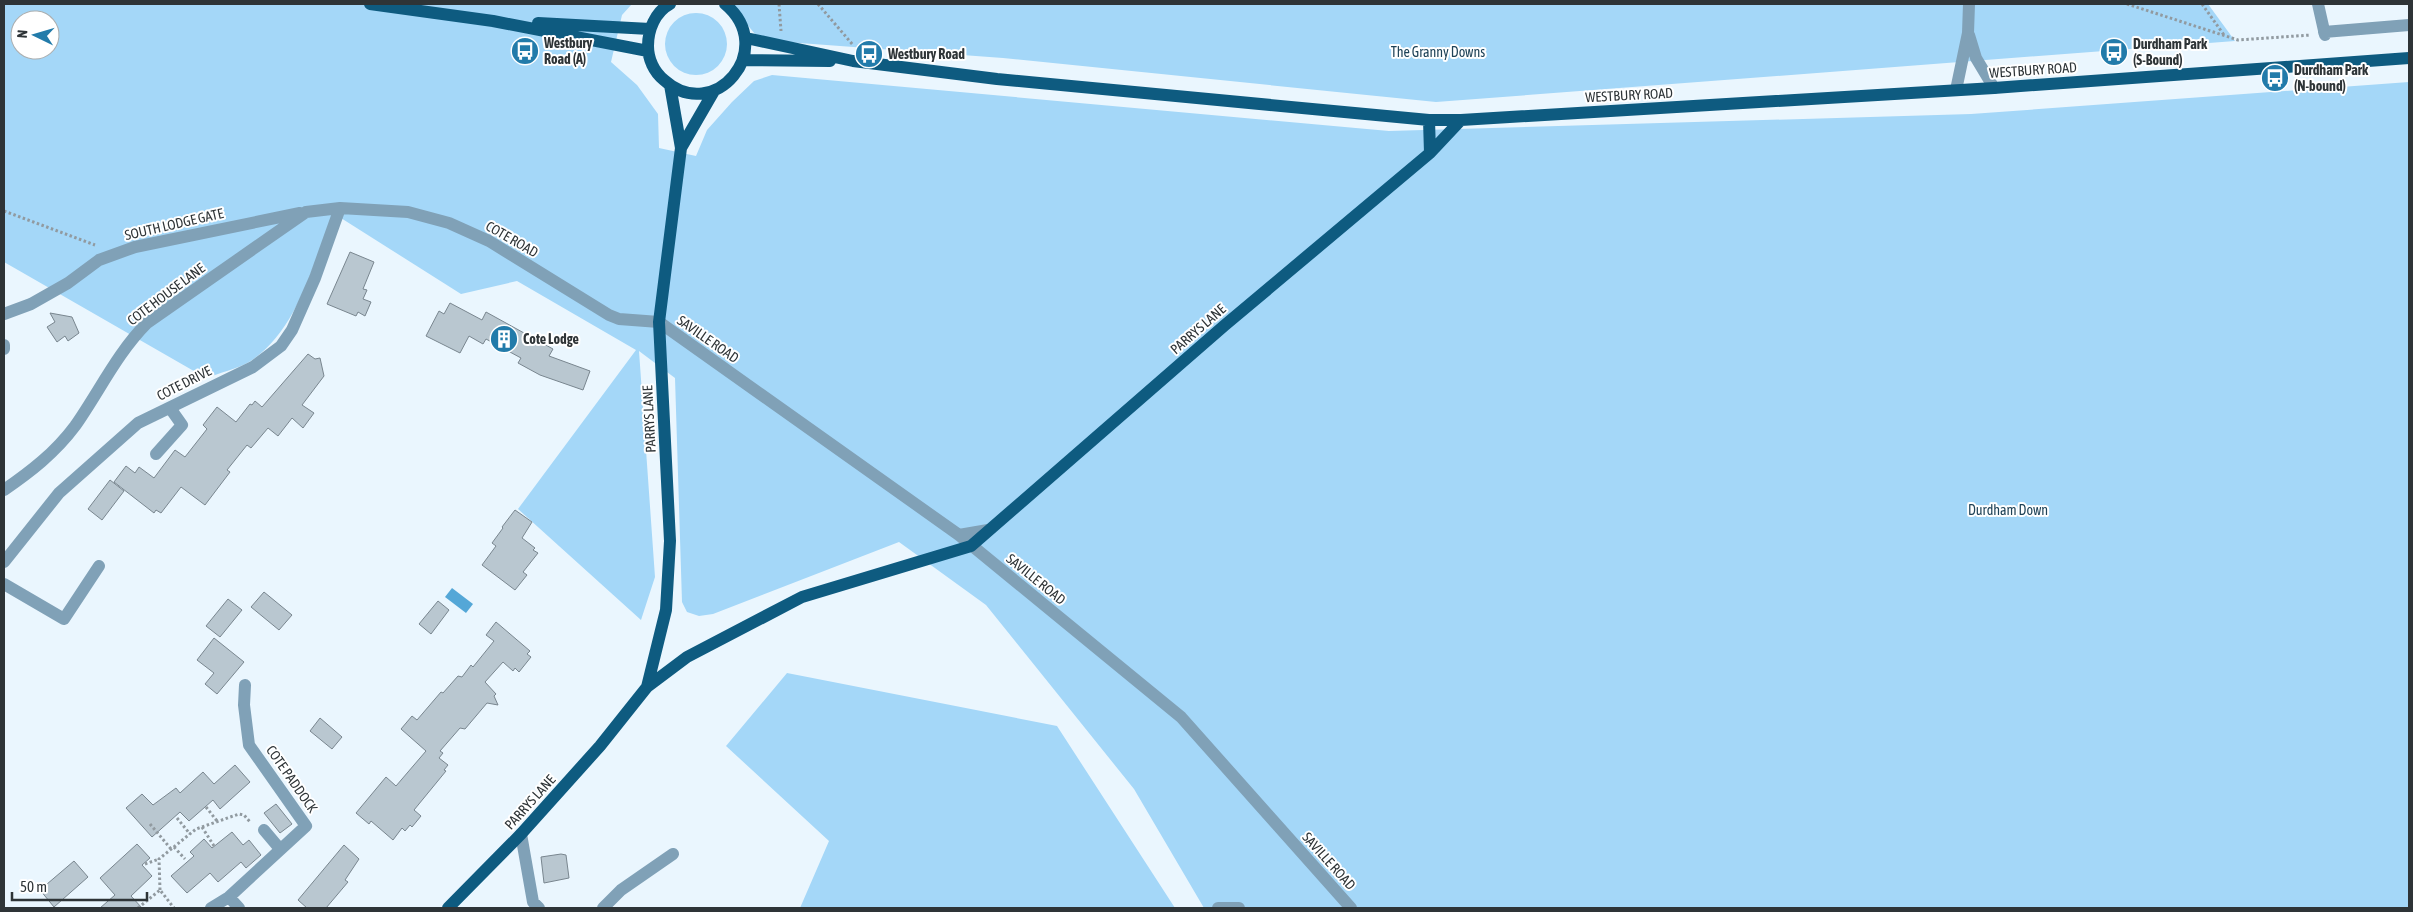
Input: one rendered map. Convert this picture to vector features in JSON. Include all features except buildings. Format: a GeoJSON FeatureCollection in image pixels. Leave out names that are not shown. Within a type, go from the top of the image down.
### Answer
{"type":"FeatureCollection","features":[{"type":"Feature","properties":{"kind":"main road"},"geometry":{"type":"LineString","coordinates":[[370,4],[493,21],[648,51]]}},
{"type":"Feature","properties":{"kind":"main road"},"geometry":{"type":"LineString","coordinates":[[670,4],[657,16],[650,29],[648,51],[655,70],[670,85],[691,93],[714,91],[727,84],[737,73],[744,60],[746,38],[742,25],[735,12],[725,4]]}},
{"type":"Feature","properties":{"kind":"main road"},"geometry":{"type":"LineString","coordinates":[[493,21],[650,29]]}},
{"type":"Feature","properties":{"kind":"main road","name":"WESTBURY ROAD"},"geometry":{"type":"LineString","coordinates":[[746,38],[853,61],[1016,81],[1429,120],[1462,120],[1994,88],[2409,58]]}},
{"type":"Feature","properties":{"kind":"main road","name":"WESTBURY ROAD"},"geometry":{"type":"LineString","coordinates":[[744,60],[853,61]]}},
{"type":"Feature","properties":{"kind":"main road","name":"PARRYS LANE"},"geometry":{"type":"LineString","coordinates":[[647,687],[666,610],[670,541],[659,322],[681,148],[670,85]]}},
{"type":"Feature","properties":{"kind":"main road","name":"PARRYS LANE"},"geometry":{"type":"LineString","coordinates":[[681,148],[714,91]]}},
{"type":"Feature","properties":{"kind":"main road"},"geometry":{"type":"LineString","coordinates":[[1429,120],[1430,154]]}},
{"type":"Feature","properties":{"kind":"main road","name":"PARRYS LANE"},"geometry":{"type":"LineString","coordinates":[[448,908],[522,834],[600,746],[647,687],[687,657],[802,596],[971,546],[1218,330],[1430,154],[1462,120]]}},
{"type":"Feature","properties":{"kind":"street"},"geometry":{"type":"LineString","coordinates":[[1956,90],[1968,33],[1969,4]]}},
{"type":"Feature","properties":{"kind":"street"},"geometry":{"type":"LineString","coordinates":[[2318,4],[2325,33],[2409,25]]}},
{"type":"Feature","properties":{"kind":"street"},"geometry":{"type":"LineString","coordinates":[[1968,33],[1976,58],[1994,88]]}},
{"type":"Feature","properties":{"kind":"street","name":"COTE ROAD"},"geometry":{"type":"LineString","coordinates":[[340,208],[408,212],[450,223],[489,241],[609,315],[619,319],[659,322]]}},
{"type":"Feature","properties":{"kind":"street","name":"COTE HOUSE LANE"},"geometry":{"type":"LineString","coordinates":[[4,490],[41,464],[74,427],[129,340],[147,322],[306,212],[340,208]]}},
{"type":"Feature","properties":{"kind":"street","name":"COTE DRIVE"},"geometry":{"type":"LineString","coordinates":[[4,562],[58,493],[138,423],[253,366],[281,346],[292,330],[315,278],[340,208]]}},
{"type":"Feature","properties":{"kind":"street","name":"SOUTH LODGE GATE"},"geometry":{"type":"LineString","coordinates":[[4,314],[31,304],[68,282],[99,260],[135,246],[306,212]]}},
{"type":"Feature","properties":{"kind":"street","name":"SAVILLE ROAD"},"geometry":{"type":"LineString","coordinates":[[659,322],[959,535],[1182,717],[1351,908]]}},
{"type":"Feature","properties":{"kind":"street"},"geometry":{"type":"LineString","coordinates":[[156,454],[182,425],[170,408]]}},
{"type":"Feature","properties":{"kind":"street"},"geometry":{"type":"LineString","coordinates":[[959,535],[988,530]]}},
{"type":"Feature","properties":{"kind":"street"},"geometry":{"type":"LineString","coordinates":[[4,584],[64,619],[99,566]]}},
{"type":"Feature","properties":{"kind":"street","name":"COTE PADDOCK"},"geometry":{"type":"LineString","coordinates":[[211,908],[229,897],[306,826],[250,745],[244,705],[245,685]]}},
{"type":"Feature","properties":{"kind":"street"},"geometry":{"type":"LineString","coordinates":[[264,830],[280,849]]}},
{"type":"Feature","properties":{"kind":"street"},"geometry":{"type":"LineString","coordinates":[[522,834],[533,902],[539,908]]}},
{"type":"Feature","properties":{"kind":"street"},"geometry":{"type":"LineString","coordinates":[[603,908],[621,890],[672,854]]}},
{"type":"Feature","properties":{"kind":"street"},"geometry":{"type":"LineString","coordinates":[[229,897],[239,908]]}},
{"type":"Feature","properties":{"kind":"street"},"geometry":{"type":"LineString","coordinates":[[1218,908],[1239,908]]}},
{"type":"Feature","properties":{"kind":"path"},"geometry":{"type":"LineString","coordinates":[[818,4],[868,63]]}},
{"type":"Feature","properties":{"kind":"path"},"geometry":{"type":"LineString","coordinates":[[2127,4],[2238,40],[2325,33]]}},
{"type":"Feature","properties":{"kind":"path"},"geometry":{"type":"LineString","coordinates":[[2202,4],[2224,36]]}},
{"type":"Feature","properties":{"kind":"path"},"geometry":{"type":"LineString","coordinates":[[4,212],[120,252]]}},
{"type":"Feature","properties":{"kind":"path"},"geometry":{"type":"LineString","coordinates":[[206,807],[217,821]]}},
{"type":"Feature","properties":{"kind":"path"},"geometry":{"type":"LineString","coordinates":[[145,864],[159,859],[190,834],[217,821],[244,815],[260,834],[264,830]]}},
{"type":"Feature","properties":{"kind":"path"},"geometry":{"type":"LineString","coordinates":[[177,818],[190,834]]}},
{"type":"Feature","properties":{"kind":"path"},"geometry":{"type":"LineString","coordinates":[[150,824],[185,859]]}},
{"type":"Feature","properties":{"kind":"path"},"geometry":{"type":"LineString","coordinates":[[202,827],[214,846]]}},
{"type":"Feature","properties":{"kind":"path"},"geometry":{"type":"LineString","coordinates":[[159,859],[160,890],[174,908]]}},
{"type":"Feature","properties":{"kind":"path"},"geometry":{"type":"LineString","coordinates":[[138,908],[160,890]]}},
{"type":"Feature","properties":{"kind":"green space","name":"Durdham Down"},"geometry":{"type":"Polygon","coordinates":[[[4,4],[632,4],[622,15],[611,62],[637,85],[658,114],[659,148],[696,156],[707,130],[732,102],[754,81],[772,75],[1389,131],[1971,114],[2409,82],[2409,908],[1204,908],[1134,789],[986,605],[899,542],[713,614],[699,616],[687,612],[682,602],[675,378],[639,351],[655,577],[641,620],[518,509],[636,350],[517,281],[461,294],[333,213],[302,295],[280,333],[266,349],[249,362],[206,378],[4,262],[4,4]]]}},
{"type":"Feature","properties":{"kind":"green space","name":"The Granny Downs"},"geometry":{"type":"Polygon","coordinates":[[[730,4],[2208,4],[2235,41],[1436,102],[1003,58],[760,40],[730,4]]]}},
{"type":"Feature","properties":{"kind":"green space"},"geometry":{"type":"Polygon","coordinates":[[[696,13],[713,18],[718,22],[722,27],[727,44],[722,61],[718,66],[713,70],[696,75],[679,70],[674,66],[670,61],[665,44],[670,27],[674,22],[679,18],[696,13]]]}},
{"type":"Feature","properties":{"kind":"green space"},"geometry":{"type":"Polygon","coordinates":[[[787,673],[1057,726],[1175,908],[800,908],[829,841],[726,746],[787,673]]]}},
{"type":"Feature","properties":{"kind":"shaded area"},"geometry":{"type":"Polygon","coordinates":[[[452,588],[473,604],[466,613],[445,597],[452,588]]]}},
{"type":"Feature","properties":{"kind":"place","name":"Westbury Road (A)"},"geometry":{"type":"Point","coordinates":[525,51]}},
{"type":"Feature","properties":{"kind":"place","name":"Durdham Park (S-Bound)"},"geometry":{"type":"Point","coordinates":[2114,52]}},
{"type":"Feature","properties":{"kind":"place","name":"Westbury Road"},"geometry":{"type":"Point","coordinates":[869,54]}},
{"type":"Feature","properties":{"kind":"place","name":"Durdham Park (N-bound)"},"geometry":{"type":"Point","coordinates":[2275,78]}},
{"type":"Feature","properties":{"kind":"place","name":"Cote Lodge"},"geometry":{"type":"Point","coordinates":[504,339]}}]}
